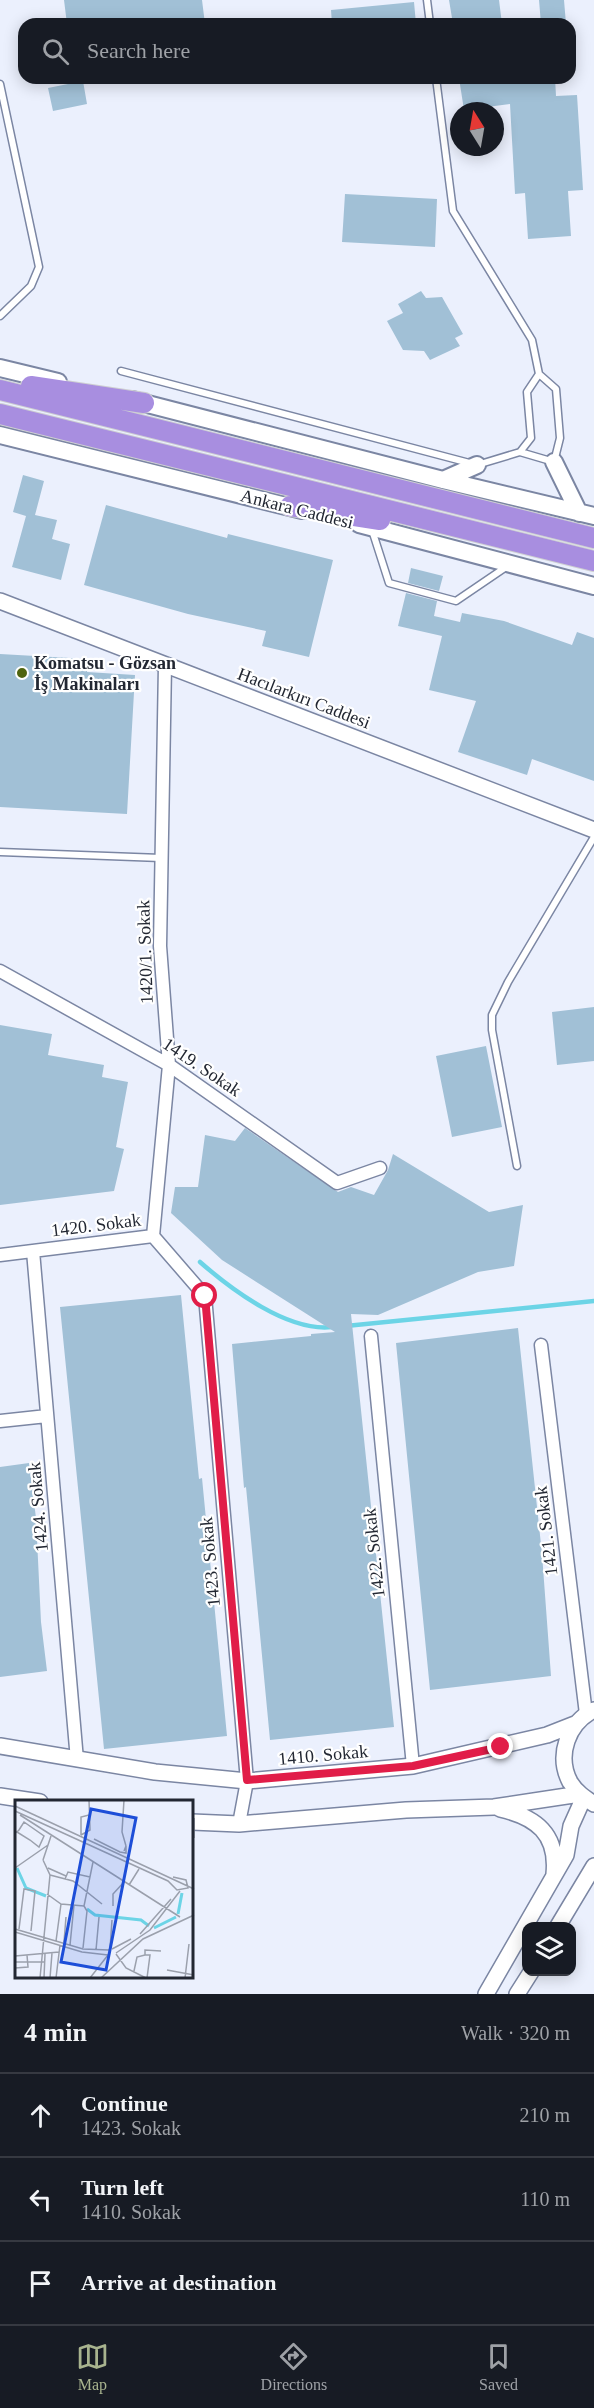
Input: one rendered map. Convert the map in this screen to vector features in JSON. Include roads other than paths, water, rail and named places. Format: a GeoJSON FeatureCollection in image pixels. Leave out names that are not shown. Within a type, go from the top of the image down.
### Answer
{"type":"FeatureCollection","features":[{"type":"Feature","properties":{"kind":"highway"},"geometry":{"type":"LineString","coordinates":[[0,381],[144,403]]}},
{"type":"Feature","properties":{"kind":"highway"},"geometry":{"type":"LineString","coordinates":[[0,390],[594,538]]}},
{"type":"Feature","properties":{"kind":"highway","name":"Ankara Caddesi"},"geometry":{"type":"LineString","coordinates":[[0,414],[594,561]]}},
{"type":"Feature","properties":{"kind":"highway"},"geometry":{"type":"LineString","coordinates":[[290,506],[498,538]]}},
{"type":"Feature","properties":{"kind":"main road"},"geometry":{"type":"LineString","coordinates":[[0,368],[442,480],[586,514]]}},
{"type":"Feature","properties":{"kind":"main road","name":"Ankara Caddesi"},"geometry":{"type":"LineString","coordinates":[[0,435],[290,506],[594,586]]}},
{"type":"Feature","properties":{"kind":"main road"},"geometry":{"type":"LineString","coordinates":[[554,462],[586,514]]}},
{"type":"Feature","properties":{"kind":"main road"},"geometry":{"type":"LineString","coordinates":[[442,480],[477,465]]}},
{"type":"Feature","properties":{"kind":"street","name":"Hacılarkırı Caddesi"},"geometry":{"type":"LineString","coordinates":[[0,601],[594,830]]}},
{"type":"Feature","properties":{"kind":"street","name":"1420/1. Sokak"},"geometry":{"type":"LineString","coordinates":[[153,1236],[169,1065],[160,946],[165,665]]}},
{"type":"Feature","properties":{"kind":"street","name":"1419. Sokak"},"geometry":{"type":"LineString","coordinates":[[0,971],[169,1065],[337,1183],[380,1168]]}},
{"type":"Feature","properties":{"kind":"street","name":"1420. Sokak"},"geometry":{"type":"LineString","coordinates":[[0,1255],[153,1236],[205,1296]]}},
{"type":"Feature","properties":{"kind":"street","name":"1424. Sokak"},"geometry":{"type":"LineString","coordinates":[[33,1251],[77,1760]]}},
{"type":"Feature","properties":{"kind":"street","name":"1423. Sokak"},"geometry":{"type":"LineString","coordinates":[[205,1296],[247,1780],[239,1824]]}},
{"type":"Feature","properties":{"kind":"street","name":"1422. Sokak"},"geometry":{"type":"LineString","coordinates":[[371,1336],[413,1766]]}},
{"type":"Feature","properties":{"kind":"street","name":"1421. Sokak"},"geometry":{"type":"LineString","coordinates":[[541,1345],[585,1716]]}},
{"type":"Feature","properties":{"kind":"street"},"geometry":{"type":"LineString","coordinates":[[0,1421],[47,1416]]}},
{"type":"Feature","properties":{"kind":"street"},"geometry":{"type":"LineString","coordinates":[[585,1716],[567,1738],[564,1753],[565,1768],[570,1782],[586,1799]]}},
{"type":"Feature","properties":{"kind":"street","name":"1410. Sokak"},"geometry":{"type":"LineString","coordinates":[[0,1746],[155,1772],[247,1780],[413,1766],[547,1735],[585,1716]]}},
{"type":"Feature","properties":{"kind":"street"},"geometry":{"type":"LineString","coordinates":[[0,1796],[27,1800]]}},
{"type":"Feature","properties":{"kind":"street"},"geometry":{"type":"LineString","coordinates":[[194,1821],[239,1824],[406,1810],[494,1807],[586,1799]]}},
{"type":"Feature","properties":{"kind":"street"},"geometry":{"type":"LineString","coordinates":[[486,1994],[554,1879],[566,1855],[571,1826],[586,1799]]}},
{"type":"Feature","properties":{"kind":"street"},"geometry":{"type":"LineString","coordinates":[[494,1807],[518,1813],[540,1827],[550,1839],[554,1851],[554,1879]]}},
{"type":"Feature","properties":{"kind":"street"},"geometry":{"type":"LineString","coordinates":[[560,1922],[594,1866]]}},
{"type":"Feature","properties":{"kind":"street"},"geometry":{"type":"LineString","coordinates":[[517,1994],[528,1976]]}},
{"type":"Feature","properties":{"kind":"lane"},"geometry":{"type":"LineString","coordinates":[[427,0],[429,18]]}},
{"type":"Feature","properties":{"kind":"lane"},"geometry":{"type":"LineString","coordinates":[[0,84],[39,267],[31,286],[0,316]]}},
{"type":"Feature","properties":{"kind":"lane"},"geometry":{"type":"LineString","coordinates":[[121,371],[477,465],[520,452],[554,462],[560,438],[556,389],[539,374],[532,340],[453,211],[437,84]]}},
{"type":"Feature","properties":{"kind":"lane"},"geometry":{"type":"LineString","coordinates":[[520,452],[531,438],[527,392],[539,374]]}},
{"type":"Feature","properties":{"kind":"lane"},"geometry":{"type":"LineString","coordinates":[[372,528],[389,583],[456,602],[509,565]]}},
{"type":"Feature","properties":{"kind":"lane"},"geometry":{"type":"LineString","coordinates":[[517,1166],[492,1030],[492,1015],[508,982],[594,837]]}},
{"type":"Feature","properties":{"kind":"lane"},"geometry":{"type":"LineString","coordinates":[[0,852],[162,858]]}},
{"type":"Feature","properties":{"kind":"waterway"},"geometry":{"type":"LineString","coordinates":[[200,1262],[244,1296],[279,1316],[315,1327],[332,1327]]}},
{"type":"Feature","properties":{"kind":"waterway"},"geometry":{"type":"LineString","coordinates":[[346,1326],[594,1301]]}},
{"type":"Feature","properties":{"kind":"place","name":"Komatsu - Gözsan İş Makinaları"},"geometry":{"type":"Point","coordinates":[22,673]}}]}
